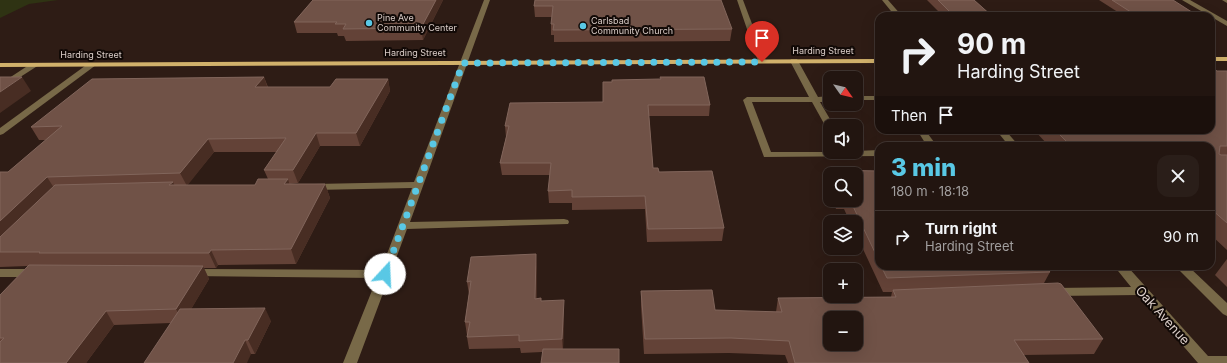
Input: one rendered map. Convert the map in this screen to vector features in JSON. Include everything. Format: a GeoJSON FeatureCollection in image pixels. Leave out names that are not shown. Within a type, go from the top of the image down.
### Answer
{"type":"FeatureCollection","features":[{"type":"Feature","properties":{"kind":"main road"},"geometry":{"type":"LineString","coordinates":[[1215,59],[1227,59]]}},
{"type":"Feature","properties":{"kind":"main road","name":"Harding Street"},"geometry":{"type":"LineString","coordinates":[[0,65],[875,61]]}},
{"type":"Feature","properties":{"kind":"street"},"geometry":{"type":"LineString","coordinates":[[350,363],[385,274],[487,0]]}},
{"type":"Feature","properties":{"kind":"street"},"geometry":{"type":"LineString","coordinates":[[740,0],[762,62]]}},
{"type":"Feature","properties":{"kind":"street"},"geometry":{"type":"LineString","coordinates":[[885,0],[896,12]]}},
{"type":"Feature","properties":{"kind":"street"},"geometry":{"type":"LineString","coordinates":[[1185,0],[1206,12]]}},
{"type":"Feature","properties":{"kind":"street"},"geometry":{"type":"LineString","coordinates":[[1215,17],[1227,24]]}},
{"type":"Feature","properties":{"kind":"street"},"geometry":{"type":"LineString","coordinates":[[794,61],[826,119]]}},
{"type":"Feature","properties":{"kind":"street"},"geometry":{"type":"LineString","coordinates":[[0,88],[35,65]]}},
{"type":"Feature","properties":{"kind":"street"},"geometry":{"type":"LineString","coordinates":[[0,132],[92,65]]}},
{"type":"Feature","properties":{"kind":"street"},"geometry":{"type":"LineString","coordinates":[[863,98],[875,98]]}},
{"type":"Feature","properties":{"kind":"street"},"geometry":{"type":"LineString","coordinates":[[823,99],[747,100],[767,154],[823,153]]}},
{"type":"Feature","properties":{"kind":"street"},"geometry":{"type":"LineString","coordinates":[[1004,134],[1010,142]]}},
{"type":"Feature","properties":{"kind":"street"},"geometry":{"type":"LineString","coordinates":[[863,153],[875,153]]}},
{"type":"Feature","properties":{"kind":"street"},"geometry":{"type":"LineString","coordinates":[[307,188],[418,185]]}},
{"type":"Feature","properties":{"kind":"street"},"geometry":{"type":"LineString","coordinates":[[403,226],[564,222]]}},
{"type":"Feature","properties":{"kind":"street","name":"Oak Avenue"},"geometry":{"type":"LineString","coordinates":[[1124,270],[1205,362]]}},
{"type":"Feature","properties":{"kind":"street"},"geometry":{"type":"LineString","coordinates":[[1185,270],[1227,311]]}},
{"type":"Feature","properties":{"kind":"street"},"geometry":{"type":"LineString","coordinates":[[0,273],[47,273]]}},
{"type":"Feature","properties":{"kind":"street"},"geometry":{"type":"LineString","coordinates":[[181,274],[385,274]]}},
{"type":"Feature","properties":{"kind":"street"},"geometry":{"type":"LineString","coordinates":[[1044,292],[1142,290]]}},
{"type":"Feature","properties":{"kind":"street"},"geometry":{"type":"LineString","coordinates":[[1205,362],[1227,361]]}},
{"type":"Feature","properties":{"kind":"green space"},"geometry":{"type":"Polygon","coordinates":[[[0,0],[58,0],[29,4],[0,18],[0,0]]]}},
{"type":"Feature","properties":{"kind":"building","name":"Pine Ave Community Center"},"geometry":{"type":"Polygon","coordinates":[[[313,0],[436,0],[421,28],[343,29],[346,24],[335,24],[337,22],[294,22],[313,0]]]}},
{"type":"Feature","properties":{"kind":"building"},"geometry":{"type":"Polygon","coordinates":[[[535,0],[721,0],[732,29],[553,30],[554,24],[551,24],[553,6],[534,6],[535,0]]]}},
{"type":"Feature","properties":{"kind":"building"},"geometry":{"type":"Polygon","coordinates":[[[938,0],[974,0],[988,12],[950,12],[938,0]]]}},
{"type":"Feature","properties":{"kind":"building"},"geometry":{"type":"Polygon","coordinates":[[[1112,0],[1173,0],[1192,12],[1131,12],[1112,0]]]}},
{"type":"Feature","properties":{"kind":"building"},"geometry":{"type":"Polygon","coordinates":[[[1215,70],[1227,71],[1227,146],[1220,146],[1219,154],[1227,155],[1227,223],[1215,212],[1215,142],[1067,142],[1059,134],[1215,134],[1215,70]]]}},
{"type":"Feature","properties":{"kind":"building"},"geometry":{"type":"Polygon","coordinates":[[[0,77],[22,77],[0,92],[0,77]]]}},
{"type":"Feature","properties":{"kind":"building"},"geometry":{"type":"Polygon","coordinates":[[[264,77],[255,87],[330,87],[336,79],[388,79],[356,133],[316,133],[293,170],[264,170],[286,138],[208,139],[180,173],[47,177],[0,221],[0,172],[8,172],[62,126],[31,127],[92,79],[264,77]]]}},
{"type":"Feature","properties":{"kind":"building"},"geometry":{"type":"Polygon","coordinates":[[[660,77],[704,77],[710,105],[648,105],[653,168],[658,168],[659,172],[712,171],[724,228],[648,229],[645,196],[572,197],[572,190],[548,191],[551,163],[500,163],[509,126],[505,126],[510,103],[603,102],[603,82],[612,82],[612,80],[661,79],[660,77]]]}},
{"type":"Feature","properties":{"kind":"building"},"geometry":{"type":"Polygon","coordinates":[[[863,171],[875,171],[875,253],[863,227],[863,215],[857,215],[853,207],[863,207],[863,171]]]}},
{"type":"Feature","properties":{"kind":"building"},"geometry":{"type":"Polygon","coordinates":[[[258,179],[288,179],[284,184],[325,184],[291,249],[211,250],[209,253],[0,252],[0,237],[55,185],[173,182],[169,185],[255,185],[258,179]]]}},
{"type":"Feature","properties":{"kind":"building"},"geometry":{"type":"Polygon","coordinates":[[[536,254],[535,299],[541,298],[541,301],[564,300],[562,339],[519,341],[519,335],[467,337],[470,322],[465,322],[471,281],[467,282],[471,257],[536,254]]]}},
{"type":"Feature","properties":{"kind":"building"},"geometry":{"type":"Polygon","coordinates":[[[29,265],[203,266],[176,309],[106,311],[66,363],[0,363],[0,342],[4,338],[0,338],[0,295],[29,265]]]}},
{"type":"Feature","properties":{"kind":"building"},"geometry":{"type":"Polygon","coordinates":[[[883,270],[1048,270],[1050,272],[887,278],[883,270]]]}},
{"type":"Feature","properties":{"kind":"building"},"geometry":{"type":"Polygon","coordinates":[[[1058,283],[1061,284],[1103,339],[1014,340],[1029,363],[795,363],[789,341],[731,338],[645,339],[641,291],[712,290],[715,310],[782,312],[778,298],[823,298],[823,303],[863,303],[863,297],[896,297],[893,290],[1058,283]]]}},
{"type":"Feature","properties":{"kind":"building"},"geometry":{"type":"Polygon","coordinates":[[[265,308],[248,340],[245,340],[233,363],[144,363],[180,309],[265,308]]]}},
{"type":"Feature","properties":{"kind":"building"},"geometry":{"type":"Polygon","coordinates":[[[543,349],[619,349],[619,363],[541,363],[543,349]]]}},
{"type":"Feature","properties":{"kind":"place","name":"Pine Ave Community Center"},"geometry":{"type":"Point","coordinates":[369,23]}},
{"type":"Feature","properties":{"kind":"place","name":"Carlsbad Community Church"},"geometry":{"type":"Point","coordinates":[583,26]}},
{"type":"Feature","properties":{"kind":"route"},"geometry":{"type":"LineString","coordinates":[[385,274],[463,63],[762,62]]}}]}
